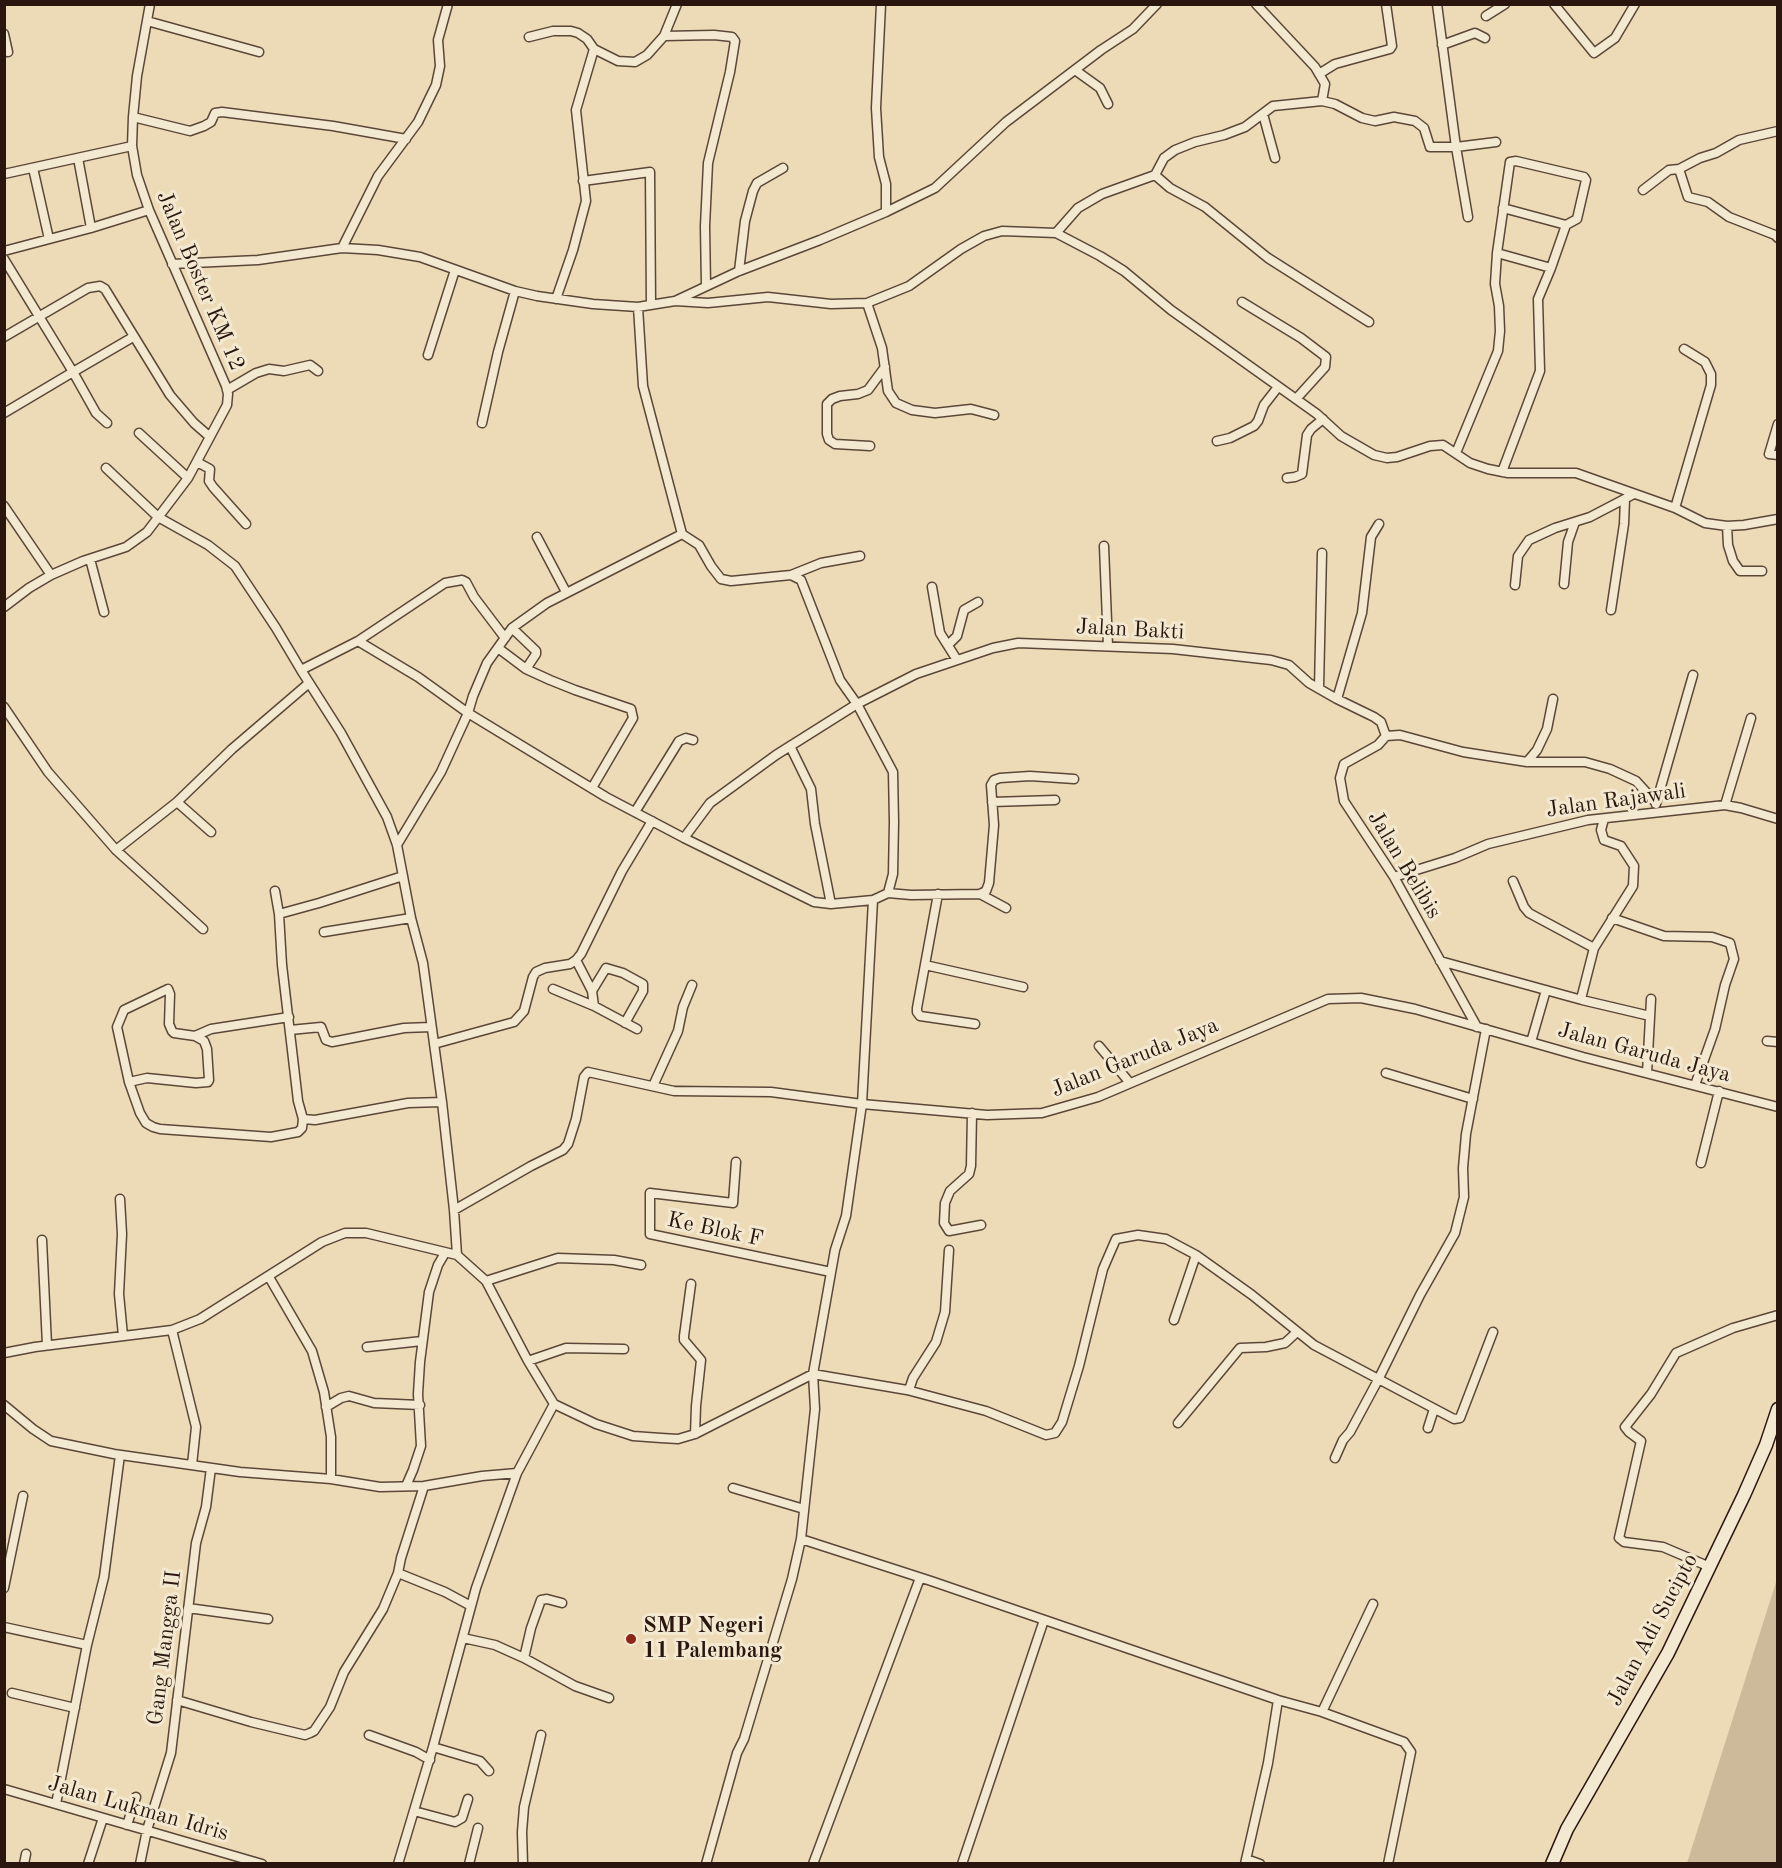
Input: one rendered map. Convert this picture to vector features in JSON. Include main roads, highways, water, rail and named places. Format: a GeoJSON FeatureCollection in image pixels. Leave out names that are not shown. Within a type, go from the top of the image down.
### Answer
{"type":"FeatureCollection","features":[{"type":"Feature","properties":{"kind":"place","name":"SMP Negeri 11 Palembang"},"geometry":{"type":"Point","coordinates":[631,1639]}}]}
